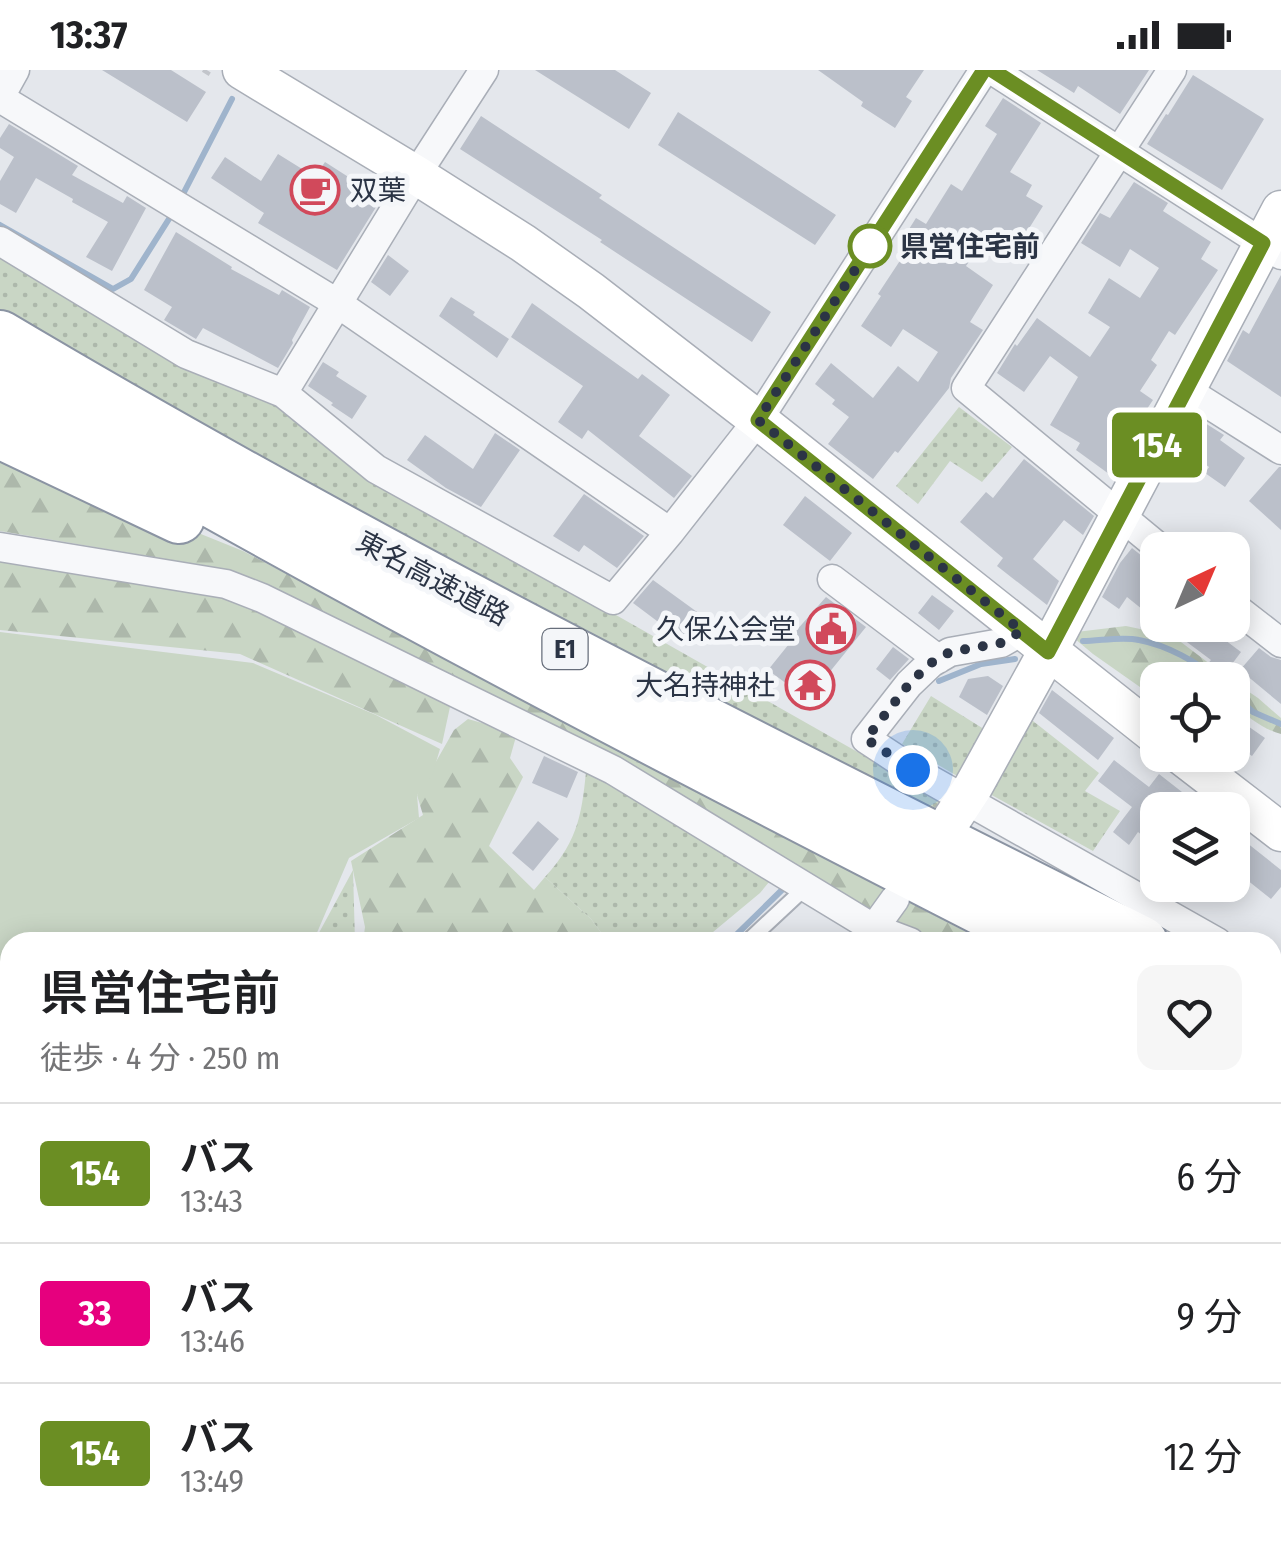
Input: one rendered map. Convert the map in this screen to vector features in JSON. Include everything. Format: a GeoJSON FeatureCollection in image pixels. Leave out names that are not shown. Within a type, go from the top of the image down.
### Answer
{"type":"FeatureCollection","features":[{"type":"Feature","properties":{"kind":"highway","name":"東名高速道路"},"geometry":{"type":"LineString","coordinates":[[0,336],[254,481],[644,692],[1122,932]]}},
{"type":"Feature","properties":{"kind":"highway","name":"東名高速道路"},"geometry":{"type":"LineString","coordinates":[[0,381],[275,538],[618,723],[1025,932]]}},
{"type":"Feature","properties":{"kind":"highway"},"geometry":{"type":"LineString","coordinates":[[0,433],[618,723]]}},
{"type":"Feature","properties":{"kind":"street"},"geometry":{"type":"LineString","coordinates":[[16,70],[0,98],[337,304],[670,532]]}},
{"type":"Feature","properties":{"kind":"street"},"geometry":{"type":"LineString","coordinates":[[242,70],[524,243],[591,291],[1140,723]]}},
{"type":"Feature","properties":{"kind":"street"},"geometry":{"type":"LineString","coordinates":[[284,393],[484,70]]}},
{"type":"Feature","properties":{"kind":"street"},"geometry":{"type":"LineString","coordinates":[[0,241],[186,354],[284,393],[376,469],[613,600],[758,420],[984,70]]}},
{"type":"Feature","properties":{"kind":"street"},"geometry":{"type":"LineString","coordinates":[[992,70],[1272,249]]}},
{"type":"Feature","properties":{"kind":"street"},"geometry":{"type":"LineString","coordinates":[[1140,533],[966,388],[1172,70]]}},
{"type":"Feature","properties":{"kind":"street"},"geometry":{"type":"LineString","coordinates":[[959,808],[1035,641],[1119,516],[1186,390],[1272,249],[1281,210]]}},
{"type":"Feature","properties":{"kind":"street"},"geometry":{"type":"LineString","coordinates":[[1186,390],[1281,450]]}},
{"type":"Feature","properties":{"kind":"street"},"geometry":{"type":"LineString","coordinates":[[0,547],[226,584],[262,598],[613,770],[806,887],[864,932]]}},
{"type":"Feature","properties":{"kind":"street"},"geometry":{"type":"LineString","coordinates":[[832,580],[938,659]]}},
{"type":"Feature","properties":{"kind":"street"},"geometry":{"type":"LineString","coordinates":[[1250,619],[1281,643]]}},
{"type":"Feature","properties":{"kind":"street"},"geometry":{"type":"LineString","coordinates":[[1035,641],[950,652],[931,663],[909,684],[866,739],[913,770],[959,808],[1198,932]]}},
{"type":"Feature","properties":{"kind":"street"},"geometry":{"type":"LineString","coordinates":[[1203,772],[1281,832]]}},
{"type":"Feature","properties":{"kind":"street"},"geometry":{"type":"LineString","coordinates":[[872,932],[895,899]]}},
{"type":"Feature","properties":{"kind":"lane"},"geometry":{"type":"LineString","coordinates":[[758,932],[806,887]]}},
{"type":"Feature","properties":{"kind":"green space"},"geometry":{"type":"Polygon","coordinates":[[[0,251],[278,401],[371,476],[958,809],[949,822],[599,651],[0,315],[0,251]]]}},
{"type":"Feature","properties":{"kind":"green space"},"geometry":{"type":"Polygon","coordinates":[[[959,407],[1012,447],[982,482],[950,461],[918,504],[896,486],[959,407]]]}},
{"type":"Feature","properties":{"kind":"green space"},"geometry":{"type":"Polygon","coordinates":[[[0,453],[243,551],[966,932],[914,932],[453,693],[442,744],[240,654],[0,630],[0,547],[226,584],[426,677],[219,568],[0,531],[0,453]]]}},
{"type":"Feature","properties":{"kind":"green space"},"geometry":{"type":"Polygon","coordinates":[[[1126,626],[1140,629],[1140,642],[1181,642],[1207,662],[1140,662],[1140,687],[1068,633],[1126,626]]]}},
{"type":"Feature","properties":{"kind":"green space"},"geometry":{"type":"Polygon","coordinates":[[[0,632],[253,663],[376,715],[440,749],[432,776],[417,795],[419,818],[349,858],[317,932],[0,932],[0,632]]]}},
{"type":"Feature","properties":{"kind":"green space"},"geometry":{"type":"Polygon","coordinates":[[[1250,693],[1281,718],[1281,734],[1250,718],[1250,693]]]}},
{"type":"Feature","properties":{"kind":"green space"},"geometry":{"type":"Polygon","coordinates":[[[931,696],[987,731],[959,777],[902,744],[931,696]]]}},
{"type":"Feature","properties":{"kind":"green space"},"geometry":{"type":"Polygon","coordinates":[[[1028,717],[1099,773],[1085,791],[1120,811],[1093,851],[988,793],[1028,717]]]}},
{"type":"Feature","properties":{"kind":"green space"},"geometry":{"type":"Polygon","coordinates":[[[468,719],[517,733],[510,758],[523,777],[489,846],[534,890],[545,877],[601,932],[364,932],[351,861],[423,815],[417,795],[454,730],[468,719]]]}},
{"type":"Feature","properties":{"kind":"green space"},"geometry":{"type":"Polygon","coordinates":[[[587,762],[774,876],[760,893],[713,932],[601,932],[545,877],[566,850],[583,796],[587,762]]]}},
{"type":"Feature","properties":{"kind":"green space"},"geometry":{"type":"Polygon","coordinates":[[[353,870],[355,932],[319,932],[353,870]]]}},
{"type":"Feature","properties":{"kind":"building"},"geometry":{"type":"Polygon","coordinates":[[[102,70],[171,70],[206,92],[187,122],[102,70]]]}},
{"type":"Feature","properties":{"kind":"building"},"geometry":{"type":"Polygon","coordinates":[[[535,70],[615,70],[651,93],[629,129],[535,70]]]}},
{"type":"Feature","properties":{"kind":"building"},"geometry":{"type":"Polygon","coordinates":[[[818,70],[924,70],[906,97],[912,101],[895,128],[818,70]]]}},
{"type":"Feature","properties":{"kind":"building"},"geometry":{"type":"Polygon","coordinates":[[[1037,70],[1149,70],[1120,114],[1078,86],[1074,93],[1037,70]]]}},
{"type":"Feature","properties":{"kind":"building"},"geometry":{"type":"Polygon","coordinates":[[[1193,75],[1264,119],[1222,190],[1147,144],[1193,75]]]}},
{"type":"Feature","properties":{"kind":"building"},"geometry":{"type":"Polygon","coordinates":[[[1003,98],[1041,123],[1010,172],[1032,185],[1026,196],[1043,206],[1008,262],[981,245],[966,266],[993,285],[970,322],[983,330],[951,378],[949,388],[873,479],[828,444],[849,417],[815,384],[831,363],[873,398],[898,366],[918,382],[938,352],[903,329],[891,347],[861,326],[907,250],[899,245],[916,218],[926,224],[951,184],[962,191],[997,134],[985,126],[1003,98]]]}},
{"type":"Feature","properties":{"kind":"building"},"geometry":{"type":"Polygon","coordinates":[[[678,112],[836,215],[815,245],[658,145],[678,112]]]}},
{"type":"Feature","properties":{"kind":"building"},"geometry":{"type":"Polygon","coordinates":[[[481,116],[771,312],[752,342],[460,149],[481,116]]]}},
{"type":"Feature","properties":{"kind":"building"},"geometry":{"type":"Polygon","coordinates":[[[9,124],[78,166],[72,175],[123,203],[127,196],[146,208],[112,271],[86,257],[108,222],[72,202],[73,199],[36,178],[16,213],[0,204],[0,181],[14,157],[0,148],[0,138],[9,124]]]}},
{"type":"Feature","properties":{"kind":"building"},"geometry":{"type":"Polygon","coordinates":[[[278,154],[315,177],[325,162],[350,178],[352,174],[368,186],[372,181],[386,191],[337,270],[258,223],[264,213],[211,178],[225,157],[261,181],[278,154]]]}},
{"type":"Feature","properties":{"kind":"building"},"geometry":{"type":"Polygon","coordinates":[[[1134,182],[1168,203],[1163,211],[1211,242],[1201,259],[1218,270],[1175,335],[1169,331],[1151,360],[1157,365],[1140,391],[1153,400],[1122,446],[1126,449],[1109,474],[1076,450],[1080,443],[1050,425],[1078,377],[1050,356],[1024,392],[997,373],[1037,318],[1090,357],[1110,327],[1088,313],[1109,278],[1140,298],[1159,268],[1130,249],[1120,267],[1081,243],[1100,213],[1110,218],[1134,182]]]}},
{"type":"Feature","properties":{"kind":"building"},"geometry":{"type":"Polygon","coordinates":[[[176,232],[231,269],[279,295],[282,290],[310,307],[278,368],[203,328],[196,339],[164,320],[172,307],[144,290],[176,232]]]}},
{"type":"Feature","properties":{"kind":"building"},"geometry":{"type":"Polygon","coordinates":[[[388,255],[409,271],[390,296],[371,282],[388,255]]]}},
{"type":"Feature","properties":{"kind":"building"},"geometry":{"type":"Polygon","coordinates":[[[1281,275],[1281,397],[1227,361],[1243,330],[1249,334],[1281,275]]]}},
{"type":"Feature","properties":{"kind":"building"},"geometry":{"type":"Polygon","coordinates":[[[451,297],[509,339],[497,358],[439,316],[451,297]]]}},
{"type":"Feature","properties":{"kind":"building"},"geometry":{"type":"Polygon","coordinates":[[[532,303],[638,379],[642,374],[670,395],[639,436],[692,476],[674,498],[588,430],[582,439],[558,422],[583,386],[511,337],[532,303]]]}},
{"type":"Feature","properties":{"kind":"building"},"geometry":{"type":"Polygon","coordinates":[[[323,362],[339,372],[336,376],[367,396],[352,419],[308,386],[323,362]]]}},
{"type":"Feature","properties":{"kind":"building"},"geometry":{"type":"Polygon","coordinates":[[[1197,418],[1224,435],[1220,440],[1245,458],[1225,487],[1205,473],[1209,467],[1181,447],[1197,418]]]}},
{"type":"Feature","properties":{"kind":"building"},"geometry":{"type":"Polygon","coordinates":[[[495,433],[520,450],[481,507],[407,460],[425,435],[473,469],[495,433]]]}},
{"type":"Feature","properties":{"kind":"building"},"geometry":{"type":"Polygon","coordinates":[[[1024,459],[1094,516],[1083,535],[1064,520],[1033,559],[1059,581],[1047,605],[997,566],[1003,558],[960,522],[986,492],[993,498],[1024,459]]]}},
{"type":"Feature","properties":{"kind":"building"},"geometry":{"type":"Polygon","coordinates":[[[1281,467],[1281,530],[1249,501],[1281,467]]]}},
{"type":"Feature","properties":{"kind":"building"},"geometry":{"type":"Polygon","coordinates":[[[584,494],[644,536],[617,568],[584,545],[579,552],[553,536],[584,494]]]}},
{"type":"Feature","properties":{"kind":"building"},"geometry":{"type":"Polygon","coordinates":[[[805,496],[852,533],[830,561],[783,525],[805,496]]]}},
{"type":"Feature","properties":{"kind":"building"},"geometry":{"type":"Polygon","coordinates":[[[1132,548],[1140,554],[1140,607],[1127,597],[1119,609],[1102,597],[1132,548]]]}},
{"type":"Feature","properties":{"kind":"building"},"geometry":{"type":"Polygon","coordinates":[[[653,580],[704,617],[685,642],[633,603],[653,580]]]}},
{"type":"Feature","properties":{"kind":"building"},"geometry":{"type":"Polygon","coordinates":[[[932,595],[954,611],[939,630],[918,613],[932,595]]]}},
{"type":"Feature","properties":{"kind":"building"},"geometry":{"type":"Polygon","coordinates":[[[826,597],[866,627],[824,679],[830,683],[814,704],[768,670],[826,597]]]}},
{"type":"Feature","properties":{"kind":"building"},"geometry":{"type":"Polygon","coordinates":[[[1187,642],[1228,642],[1241,652],[1234,662],[1211,660],[1187,642]]]}},
{"type":"Feature","properties":{"kind":"building"},"geometry":{"type":"Polygon","coordinates":[[[893,647],[909,659],[890,680],[876,669],[893,647]]]}},
{"type":"Feature","properties":{"kind":"building"},"geometry":{"type":"Polygon","coordinates":[[[1259,648],[1281,660],[1281,704],[1250,678],[1250,662],[1247,662],[1259,648]]]}},
{"type":"Feature","properties":{"kind":"building"},"geometry":{"type":"Polygon","coordinates":[[[988,676],[1003,686],[987,715],[959,697],[968,679],[988,676]]]}},
{"type":"Feature","properties":{"kind":"building"},"geometry":{"type":"Polygon","coordinates":[[[1052,690],[1114,738],[1098,760],[1039,713],[1052,690]]]}},
{"type":"Feature","properties":{"kind":"building"},"geometry":{"type":"Polygon","coordinates":[[[1250,728],[1265,738],[1250,755],[1250,728]]]}},
{"type":"Feature","properties":{"kind":"building"},"geometry":{"type":"Polygon","coordinates":[[[544,756],[578,772],[567,798],[532,783],[544,756]]]}},
{"type":"Feature","properties":{"kind":"building"},"geometry":{"type":"Polygon","coordinates":[[[1114,760],[1149,787],[1159,774],[1182,792],[1140,792],[1140,834],[1129,845],[1113,832],[1132,807],[1098,781],[1114,760]]]}},
{"type":"Feature","properties":{"kind":"building"},"geometry":{"type":"Polygon","coordinates":[[[538,821],[559,839],[533,871],[512,853],[538,821]]]}},
{"type":"Feature","properties":{"kind":"building"},"geometry":{"type":"Polygon","coordinates":[[[1250,845],[1281,870],[1281,887],[1271,899],[1250,882],[1250,845]]]}},
{"type":"Feature","properties":{"kind":"waterway"},"geometry":{"type":"LineString","coordinates":[[180,200],[232,99]]}},
{"type":"Feature","properties":{"kind":"waterway"},"geometry":{"type":"LineString","coordinates":[[0,225],[113,289],[131,279],[174,211]]}},
{"type":"Feature","properties":{"kind":"waterway"},"geometry":{"type":"LineString","coordinates":[[1083,641],[1125,638],[1149,642],[1193,662]]}},
{"type":"Feature","properties":{"kind":"waterway"},"geometry":{"type":"LineString","coordinates":[[939,681],[981,664],[1015,659]]}},
{"type":"Feature","properties":{"kind":"waterway"},"geometry":{"type":"LineString","coordinates":[[1250,709],[1281,724]]}},
{"type":"Feature","properties":{"kind":"waterway"},"geometry":{"type":"LineString","coordinates":[[739,932],[787,885]]}},
{"type":"Feature","properties":{"kind":"bus line","name":"154"},"geometry":{"type":"LineString","coordinates":[[984,70],[758,420],[1048,652],[1263,243],[992,70]]}},
{"type":"Feature","properties":{"kind":"place","name":"双葉"},"geometry":{"type":"Point","coordinates":[315,190]}},
{"type":"Feature","properties":{"kind":"place","name":"県営住宅前"},"geometry":{"type":"Point","coordinates":[870,246]}},
{"type":"Feature","properties":{"kind":"place","name":"久保公会堂"},"geometry":{"type":"Point","coordinates":[831,629]}},
{"type":"Feature","properties":{"kind":"place","name":"大名持神社"},"geometry":{"type":"Point","coordinates":[810,685]}},
{"type":"Feature","properties":{"kind":"route"},"geometry":{"type":"LineString","coordinates":[[870,246],[877,236],[758,420],[1022,631],[1001,643],[950,652],[931,663],[909,684],[866,739],[913,770]]}}]}
